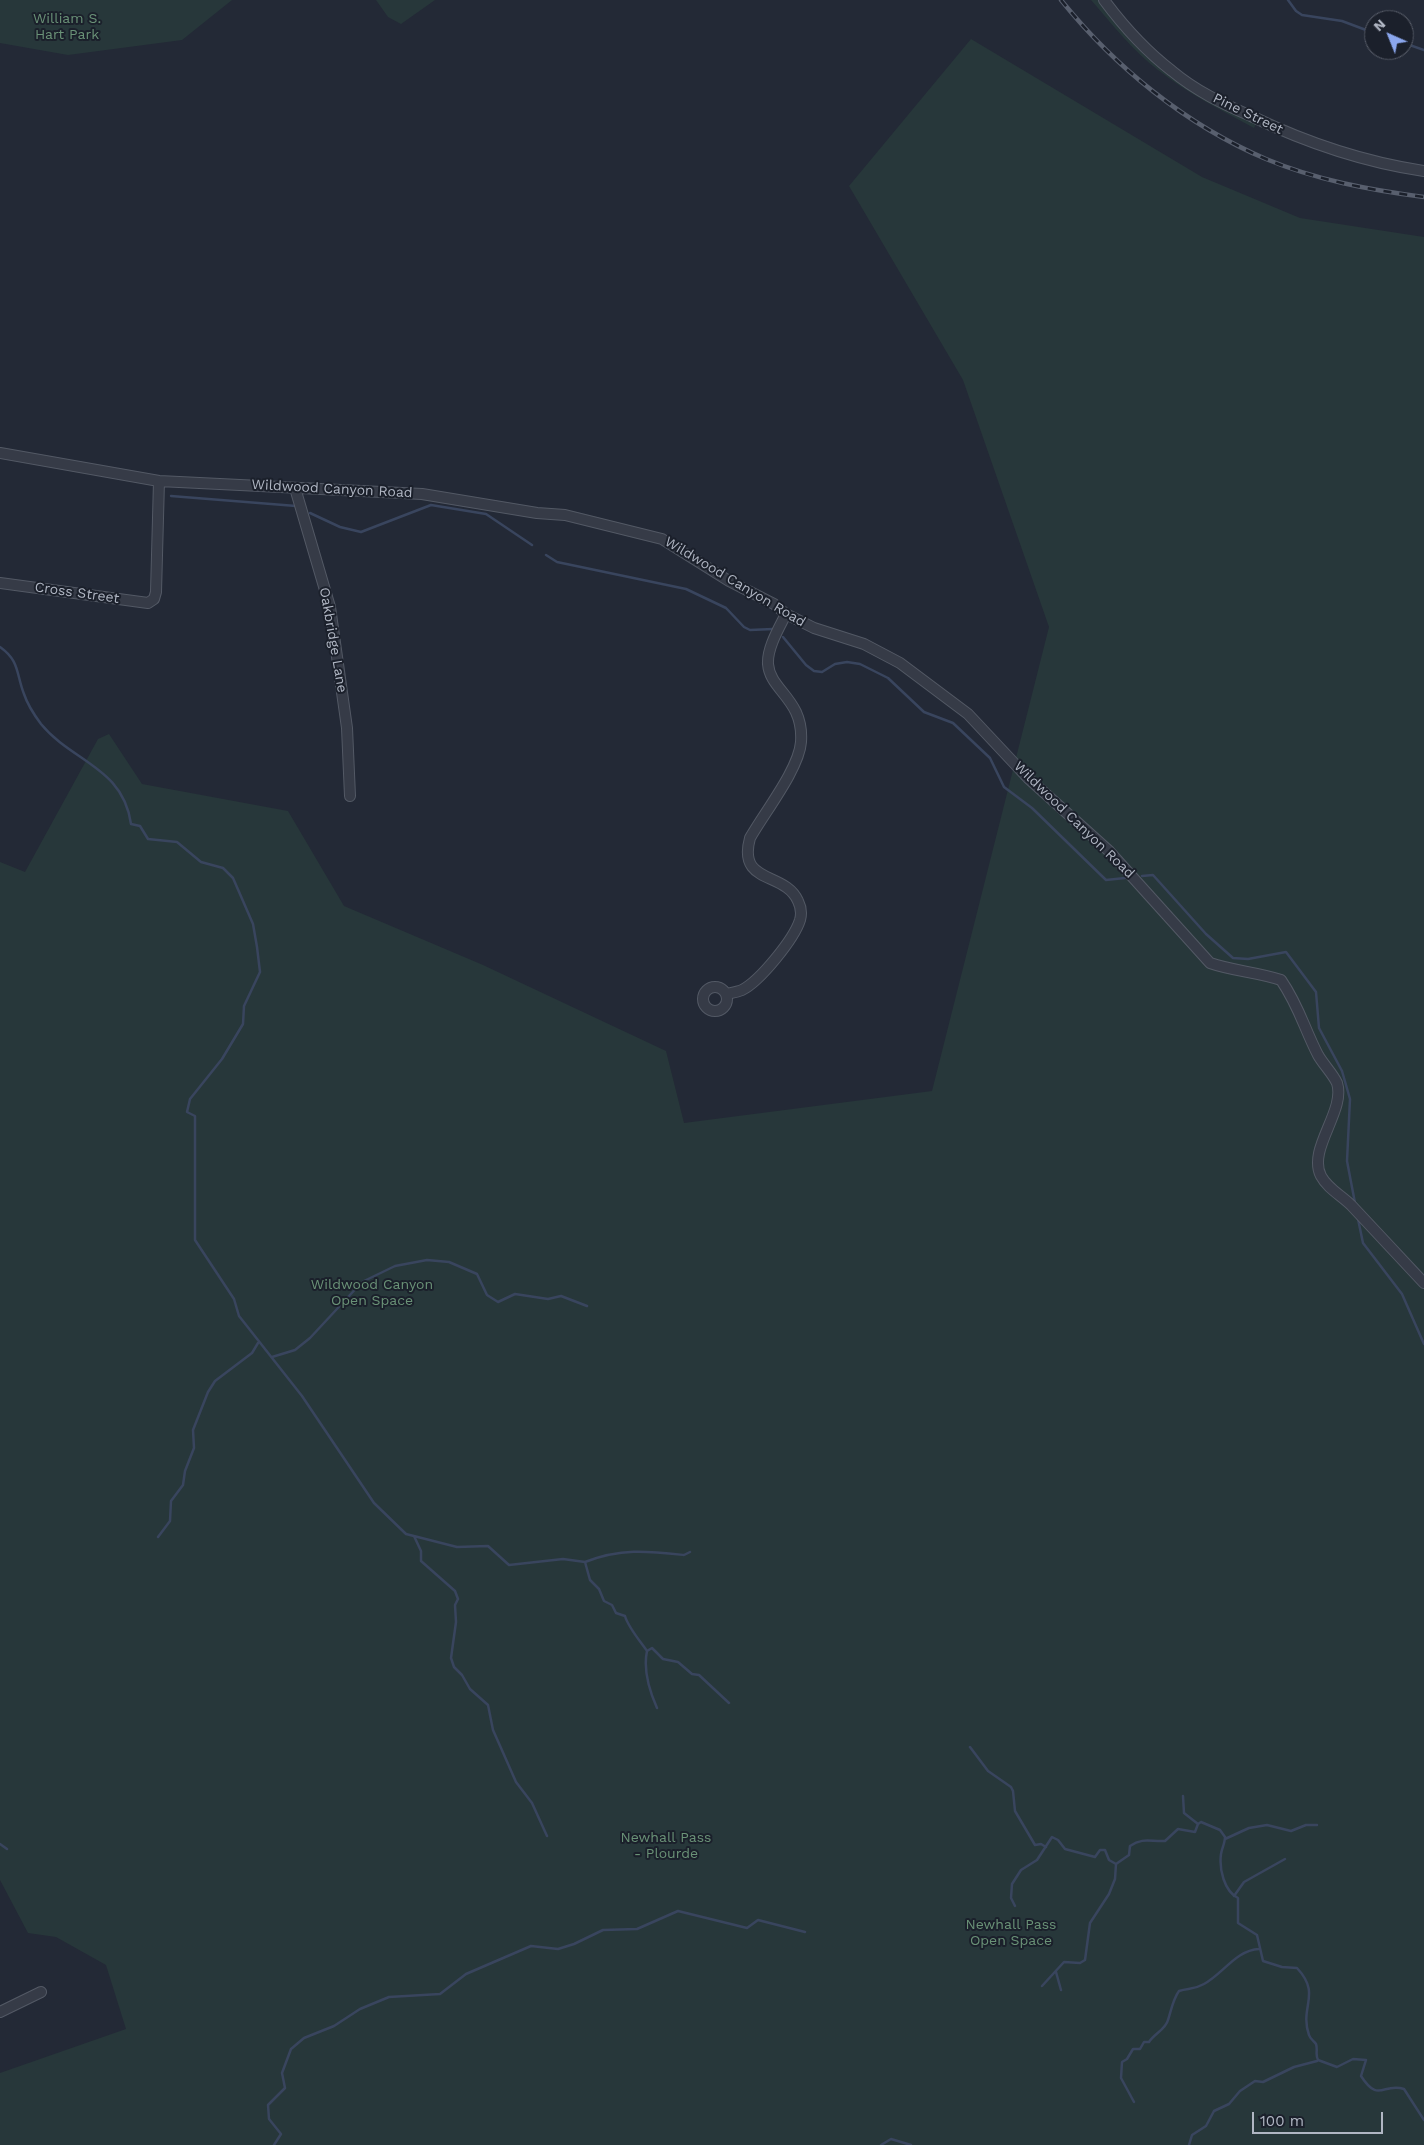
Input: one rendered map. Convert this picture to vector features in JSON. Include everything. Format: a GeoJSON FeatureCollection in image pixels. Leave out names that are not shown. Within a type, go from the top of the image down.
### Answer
{"type":"FeatureCollection","features":[{"type":"Feature","properties":{"kind":"street","name":"Pine Street"},"geometry":{"type":"LineString","coordinates":[[1104,0],[1125,28],[1166,66],[1213,98],[1295,137],[1328,149],[1388,166],[1424,171]]}},
{"type":"Feature","properties":{"kind":"street","name":"Wildwood Canyon Road"},"geometry":{"type":"LineString","coordinates":[[0,453],[159,481],[422,494],[537,513],[565,514],[652,534],[729,582],[774,604],[786,614],[814,628],[864,644],[914,672],[968,714],[1028,778],[1109,851],[1210,963],[1231,971],[1249,971],[1281,980],[1302,1014],[1311,1042],[1324,1066],[1337,1084],[1337,1107],[1324,1136],[1319,1161],[1320,1174],[1332,1190],[1351,1206],[1424,1283]]}},
{"type":"Feature","properties":{"kind":"street","name":"Cross Street"},"geometry":{"type":"LineString","coordinates":[[0,583],[148,603],[154,598],[156,580],[159,481]]}},
{"type":"Feature","properties":{"kind":"street","name":"Oakbridge Lane"},"geometry":{"type":"LineString","coordinates":[[295,488],[330,606],[348,728],[350,796]]}},
{"type":"Feature","properties":{"kind":"street"},"geometry":{"type":"LineString","coordinates":[[727,994],[741,990],[758,977],[778,954],[800,919],[800,906],[796,896],[790,890],[754,870],[748,858],[747,850],[750,838],[799,754],[801,723],[795,707],[769,674],[767,662],[777,631],[786,614]]}},
{"type":"Feature","properties":{"kind":"street"},"geometry":{"type":"LineString","coordinates":[[0,2012],[41,1992]]}},
{"type":"Feature","properties":{"kind":"green space","name":"William S. Hart Park"},"geometry":{"type":"Polygon","coordinates":[[[0,0],[232,0],[182,40],[68,55],[0,43],[0,0]]]}},
{"type":"Feature","properties":{"kind":"green space"},"geometry":{"type":"Polygon","coordinates":[[[376,0],[435,0],[401,24],[388,17],[376,0]]]}},
{"type":"Feature","properties":{"kind":"green space"},"geometry":{"type":"Polygon","coordinates":[[[1091,0],[1108,0],[1140,37],[1177,69],[1211,93],[1259,117],[1254,128],[1192,94],[1158,70],[1131,45],[1091,0]]]}},
{"type":"Feature","properties":{"kind":"green space"},"geometry":{"type":"Polygon","coordinates":[[[971,39],[1202,177],[1300,218],[1424,237],[1424,2145],[0,2145],[0,2073],[126,2029],[106,1965],[56,1937],[28,1933],[0,1880],[0,862],[25,872],[98,739],[109,734],[142,784],[288,811],[344,906],[483,965],[666,1051],[684,1123],[932,1091],[1049,627],[963,380],[849,186],[971,39]]]}},
{"type":"Feature","properties":{"kind":"waterway"},"geometry":{"type":"LineString","coordinates":[[1288,0],[1296,11],[1302,15],[1342,21],[1364,29]]}},
{"type":"Feature","properties":{"kind":"waterway"},"geometry":{"type":"LineString","coordinates":[[1414,46],[1424,50]]}},
{"type":"Feature","properties":{"kind":"waterway"},"geometry":{"type":"LineString","coordinates":[[171,496],[296,506]]}},
{"type":"Feature","properties":{"kind":"waterway"},"geometry":{"type":"LineString","coordinates":[[310,513],[340,527],[361,532],[431,505],[486,514],[532,545]]}},
{"type":"Feature","properties":{"kind":"waterway"},"geometry":{"type":"LineString","coordinates":[[546,555],[557,562],[686,589],[726,608],[744,627],[750,630],[773,629]]}},
{"type":"Feature","properties":{"kind":"waterway"},"geometry":{"type":"LineString","coordinates":[[783,637],[806,665],[814,671],[822,672],[835,664],[847,662],[860,664],[888,678],[924,712],[953,723],[990,758],[1004,787],[1032,808],[1106,880],[1125,878]]}},
{"type":"Feature","properties":{"kind":"waterway"},"geometry":{"type":"LineString","coordinates":[[0,647],[11,657],[25,698],[41,724],[53,737],[107,777],[118,790],[126,805],[131,824],[140,826],[148,839],[177,842],[201,862],[223,868],[233,878],[253,924],[260,972],[244,1006],[243,1024],[222,1059],[190,1099],[187,1112],[195,1116],[195,1240],[234,1299],[239,1316],[302,1396],[374,1503],[406,1534],[457,1547],[488,1546],[509,1565],[563,1559],[585,1562],[590,1580],[599,1589],[604,1601],[612,1605],[616,1613],[625,1616],[631,1629],[647,1651],[648,1680],[657,1708]]}},
{"type":"Feature","properties":{"kind":"waterway"},"geometry":{"type":"LineString","coordinates":[[1142,876],[1153,875],[1206,934],[1233,958],[1248,959],[1286,952],[1316,992],[1319,1028],[1342,1071],[1350,1099],[1347,1161],[1355,1203]]}},
{"type":"Feature","properties":{"kind":"waterway"},"geometry":{"type":"LineString","coordinates":[[1358,1219],[1363,1243],[1402,1294],[1424,1344]]}},
{"type":"Feature","properties":{"kind":"waterway"},"geometry":{"type":"LineString","coordinates":[[272,1357],[295,1350],[310,1338],[362,1282],[395,1266],[427,1260],[449,1262],[477,1274],[487,1295],[498,1302],[515,1294],[548,1299],[561,1296],[587,1306]]}},
{"type":"Feature","properties":{"kind":"waterway"},"geometry":{"type":"LineString","coordinates":[[158,1537],[170,1521],[171,1501],[183,1485],[185,1471],[194,1448],[193,1430],[208,1392],[215,1381],[252,1353],[258,1343]]}},
{"type":"Feature","properties":{"kind":"waterway"},"geometry":{"type":"LineString","coordinates":[[414,1536],[421,1551],[421,1561],[455,1591],[458,1599],[455,1605],[456,1622],[451,1658],[454,1667],[462,1675],[470,1689],[488,1705],[493,1730],[516,1782],[532,1803],[547,1836]]}},
{"type":"Feature","properties":{"kind":"waterway"},"geometry":{"type":"LineString","coordinates":[[585,1562],[610,1554],[646,1552],[684,1555],[690,1552]]}},
{"type":"Feature","properties":{"kind":"waterway"},"geometry":{"type":"LineString","coordinates":[[647,1651],[652,1648],[663,1659],[678,1662],[692,1674],[699,1675],[729,1703]]}},
{"type":"Feature","properties":{"kind":"waterway"},"geometry":{"type":"LineString","coordinates":[[970,1747],[988,1771],[1011,1787],[1015,1811],[1035,1845],[1041,1844],[1046,1847]]}},
{"type":"Feature","properties":{"kind":"waterway"},"geometry":{"type":"LineString","coordinates":[[1183,1796],[1184,1813],[1198,1824]]}},
{"type":"Feature","properties":{"kind":"waterway"},"geometry":{"type":"LineString","coordinates":[[1015,1906],[1011,1898],[1012,1884],[1021,1870],[1037,1860],[1052,1837],[1058,1840],[1065,1849],[1095,1857],[1100,1850],[1105,1850],[1109,1860],[1116,1864],[1129,1855],[1130,1846],[1135,1843],[1147,1840],[1165,1841],[1178,1829],[1195,1832],[1198,1824],[1201,1822],[1220,1830],[1225,1837],[1221,1854],[1222,1873],[1229,1890],[1238,1898],[1238,1923],[1257,1935],[1263,1961],[1282,1967],[1297,1968],[1304,1977],[1309,1993],[1306,2016],[1307,2025],[1310,2036],[1316,2044],[1318,2060],[1337,2067],[1353,2059],[1366,2060],[1361,2076],[1367,2084],[1377,2091],[1391,2088],[1404,2089],[1424,2120]]}},
{"type":"Feature","properties":{"kind":"waterway"},"geometry":{"type":"LineString","coordinates":[[1225,1839],[1249,1828],[1267,1825],[1291,1831],[1306,1825],[1317,1825]]}},
{"type":"Feature","properties":{"kind":"waterway"},"geometry":{"type":"LineString","coordinates":[[0,1844],[7,1849]]}},
{"type":"Feature","properties":{"kind":"waterway"},"geometry":{"type":"LineString","coordinates":[[1234,1896],[1244,1882],[1285,1859]]}},
{"type":"Feature","properties":{"kind":"waterway"},"geometry":{"type":"LineString","coordinates":[[1042,1986],[1064,1962],[1080,1963],[1085,1960],[1090,1923],[1109,1894],[1115,1879],[1116,1864]]}},
{"type":"Feature","properties":{"kind":"waterway"},"geometry":{"type":"LineString","coordinates":[[274,2145],[281,2134],[269,2119],[268,2105],[285,2088],[282,2073],[291,2049],[304,2038],[334,2026],[360,2009],[389,1997],[440,1994],[466,1974],[531,1946],[558,1949],[574,1944],[603,1930],[637,1929],[678,1911],[747,1928],[758,1920],[805,1932]]}},
{"type":"Feature","properties":{"kind":"waterway"},"geometry":{"type":"LineString","coordinates":[[1134,2102],[1121,2078],[1122,2062],[1127,2059],[1133,2049],[1140,2049],[1144,2042],[1149,2042],[1165,2026],[1179,1991],[1204,1984],[1243,1953],[1259,1949]]}},
{"type":"Feature","properties":{"kind":"waterway"},"geometry":{"type":"LineString","coordinates":[[1056,1972],[1061,1990]]}},
{"type":"Feature","properties":{"kind":"waterway"},"geometry":{"type":"LineString","coordinates":[[1189,2145],[1192,2135],[1206,2126],[1214,2111],[1229,2104],[1240,2091],[1255,2081],[1263,2082],[1294,2067],[1317,2061]]}},
{"type":"Feature","properties":{"kind":"waterway"},"geometry":{"type":"LineString","coordinates":[[881,2145],[891,2139],[911,2145]]}},
{"type":"Feature","properties":{"kind":"railway"},"geometry":{"type":"LineString","coordinates":[[1061,0],[1082,25],[1128,71],[1180,111],[1236,145],[1266,159],[1304,173],[1363,187],[1424,197]]}},
{"type":"Feature","properties":{"kind":"park label","name":"Wildwood Canyon Open Space"},"geometry":{"type":"Point","coordinates":[372,1294]}},
{"type":"Feature","properties":{"kind":"park label","name":"Newhall Pass - Plourde"},"geometry":{"type":"Point","coordinates":[666,1846]}},
{"type":"Feature","properties":{"kind":"park label","name":"Newhall Pass Open Space"},"geometry":{"type":"Point","coordinates":[1011,1934]}}]}
